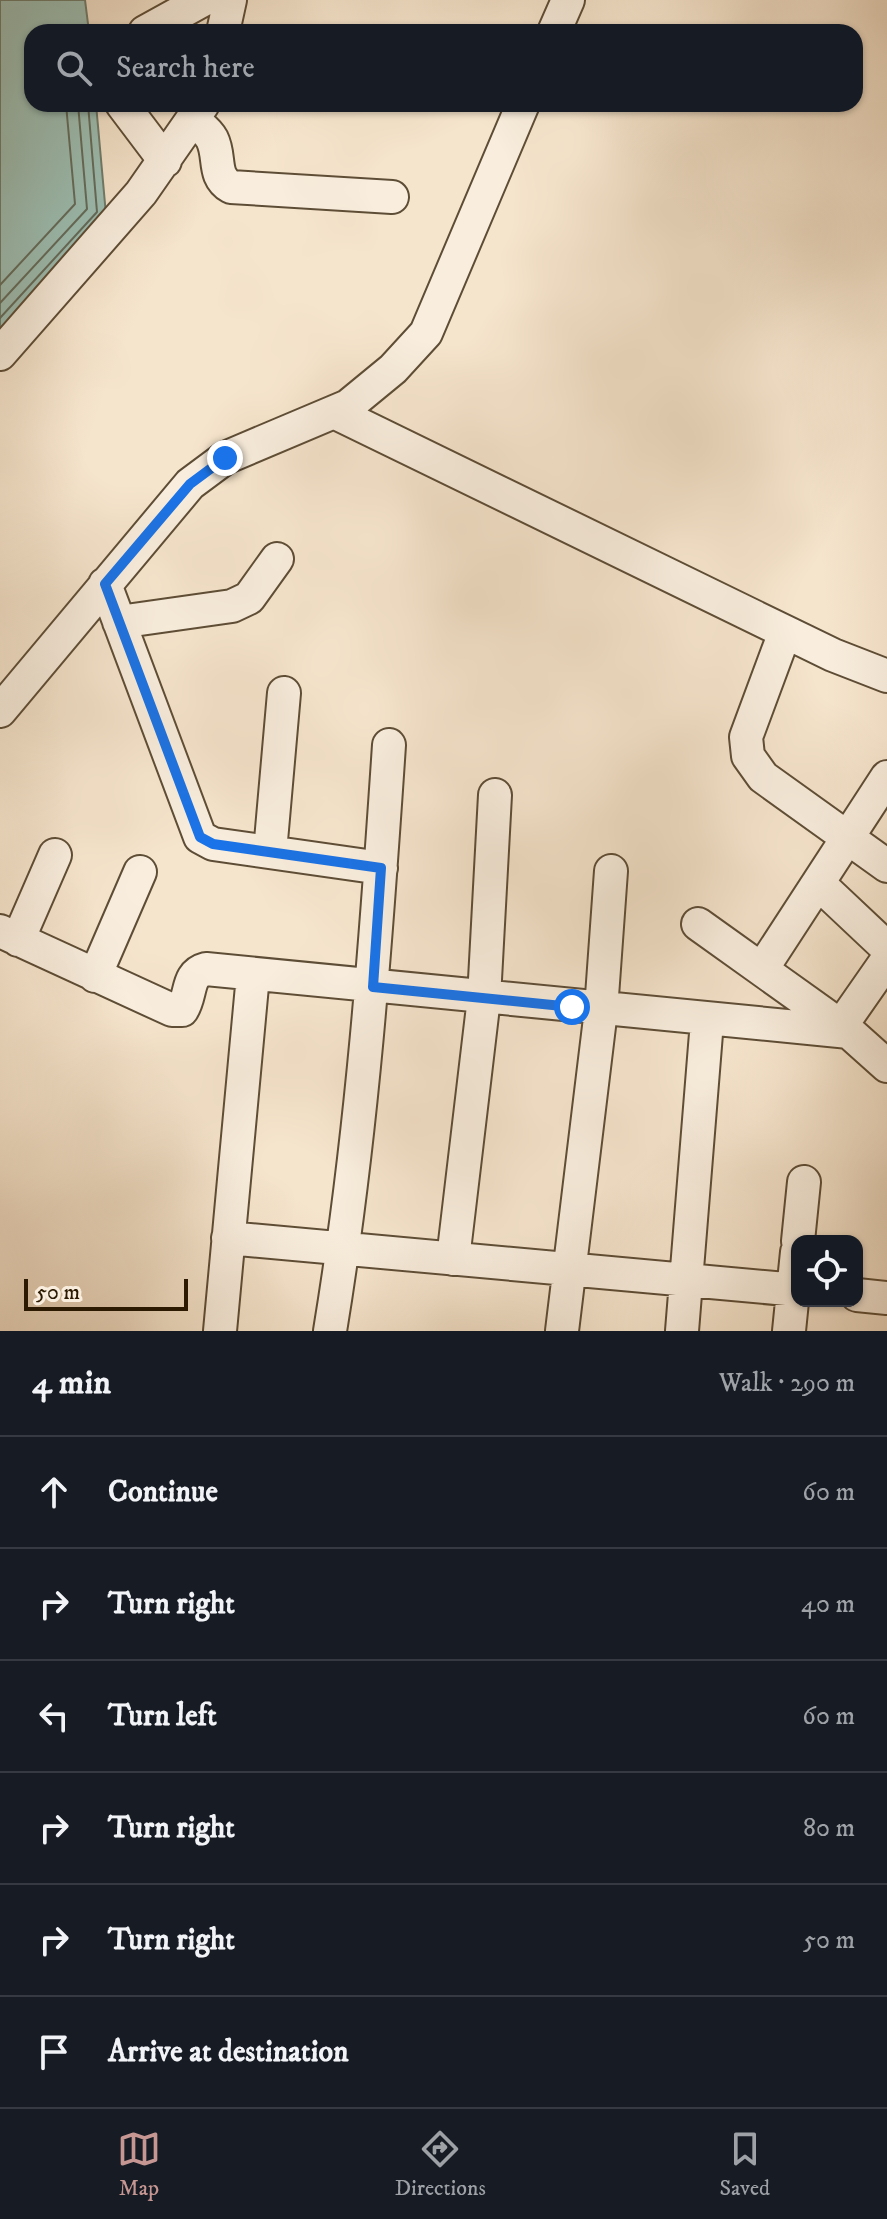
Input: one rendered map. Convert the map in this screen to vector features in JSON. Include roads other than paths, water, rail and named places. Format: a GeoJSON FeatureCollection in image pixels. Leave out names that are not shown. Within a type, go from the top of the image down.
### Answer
{"type":"FeatureCollection","features":[{"type":"Feature","properties":{"kind":"street"},"geometry":{"type":"LineString","coordinates":[[160,24],[203,0]]}},
{"type":"Feature","properties":{"kind":"street"},"geometry":{"type":"LineString","coordinates":[[225,24],[230,0]]}},
{"type":"Feature","properties":{"kind":"street"},"geometry":{"type":"LineString","coordinates":[[558,24],[568,0]]}},
{"type":"Feature","properties":{"kind":"street"},"geometry":{"type":"LineString","coordinates":[[128,112],[165,161]]}},
{"type":"Feature","properties":{"kind":"street"},"geometry":{"type":"LineString","coordinates":[[0,354],[141,193],[198,112],[212,140],[217,171],[222,182],[231,187],[392,197]]}},
{"type":"Feature","properties":{"kind":"street"},"geometry":{"type":"LineString","coordinates":[[0,711],[190,484],[225,458],[348,406],[393,369],[426,333],[520,112]]}},
{"type":"Feature","properties":{"kind":"street"},"geometry":{"type":"LineString","coordinates":[[334,412],[785,632],[887,676]]}},
{"type":"Feature","properties":{"kind":"street"},"geometry":{"type":"LineString","coordinates":[[119,622],[232,606],[249,598],[277,559]]}},
{"type":"Feature","properties":{"kind":"street"},"geometry":{"type":"LineString","coordinates":[[105,584],[200,837],[213,844],[381,868]]}},
{"type":"Feature","properties":{"kind":"street"},"geometry":{"type":"LineString","coordinates":[[785,632],[746,737],[748,756],[763,777],[887,866]]}},
{"type":"Feature","properties":{"kind":"street"},"geometry":{"type":"LineString","coordinates":[[270,852],[284,693]]}},
{"type":"Feature","properties":{"kind":"street"},"geometry":{"type":"LineString","coordinates":[[330,1331],[344,1249],[373,987],[389,745]]}},
{"type":"Feature","properties":{"kind":"street"},"geometry":{"type":"LineString","coordinates":[[762,969],[887,777]]}},
{"type":"Feature","properties":{"kind":"street"},"geometry":{"type":"LineString","coordinates":[[453,1259],[484,998],[495,795]]}},
{"type":"Feature","properties":{"kind":"street"},"geometry":{"type":"LineString","coordinates":[[55,855],[9,936],[172,1010],[182,1010],[197,971],[206,969],[707,1021],[845,1029]]}},
{"type":"Feature","properties":{"kind":"street"},"geometry":{"type":"LineString","coordinates":[[562,1331],[601,1010],[611,871]]}},
{"type":"Feature","properties":{"kind":"street"},"geometry":{"type":"LineString","coordinates":[[95,976],[140,872]]}},
{"type":"Feature","properties":{"kind":"street"},"geometry":{"type":"LineString","coordinates":[[818,883],[887,948]]}},
{"type":"Feature","properties":{"kind":"street"},"geometry":{"type":"LineString","coordinates":[[698,924],[845,1029],[887,1066]]}},
{"type":"Feature","properties":{"kind":"street"},"geometry":{"type":"LineString","coordinates":[[845,1029],[887,960]]}},
{"type":"Feature","properties":{"kind":"street"},"geometry":{"type":"LineString","coordinates":[[220,1331],[253,975]]}},
{"type":"Feature","properties":{"kind":"street"},"geometry":{"type":"LineString","coordinates":[[682,1331],[707,1021]]}},
{"type":"Feature","properties":{"kind":"street"},"geometry":{"type":"LineString","coordinates":[[799,1235],[804,1182]]}},
{"type":"Feature","properties":{"kind":"street"},"geometry":{"type":"LineString","coordinates":[[228,1238],[791,1290]]}},
{"type":"Feature","properties":{"kind":"street"},"geometry":{"type":"LineString","coordinates":[[863,1296],[887,1298]]}},
{"type":"Feature","properties":{"kind":"street"},"geometry":{"type":"LineString","coordinates":[[789,1331],[793,1307]]}},
{"type":"Feature","properties":{"kind":"water"},"geometry":{"type":"Polygon","coordinates":[[[0,0],[85,0],[88,24],[24,24],[24,112],[97,112],[106,215],[0,329],[0,0]]]}}]}
